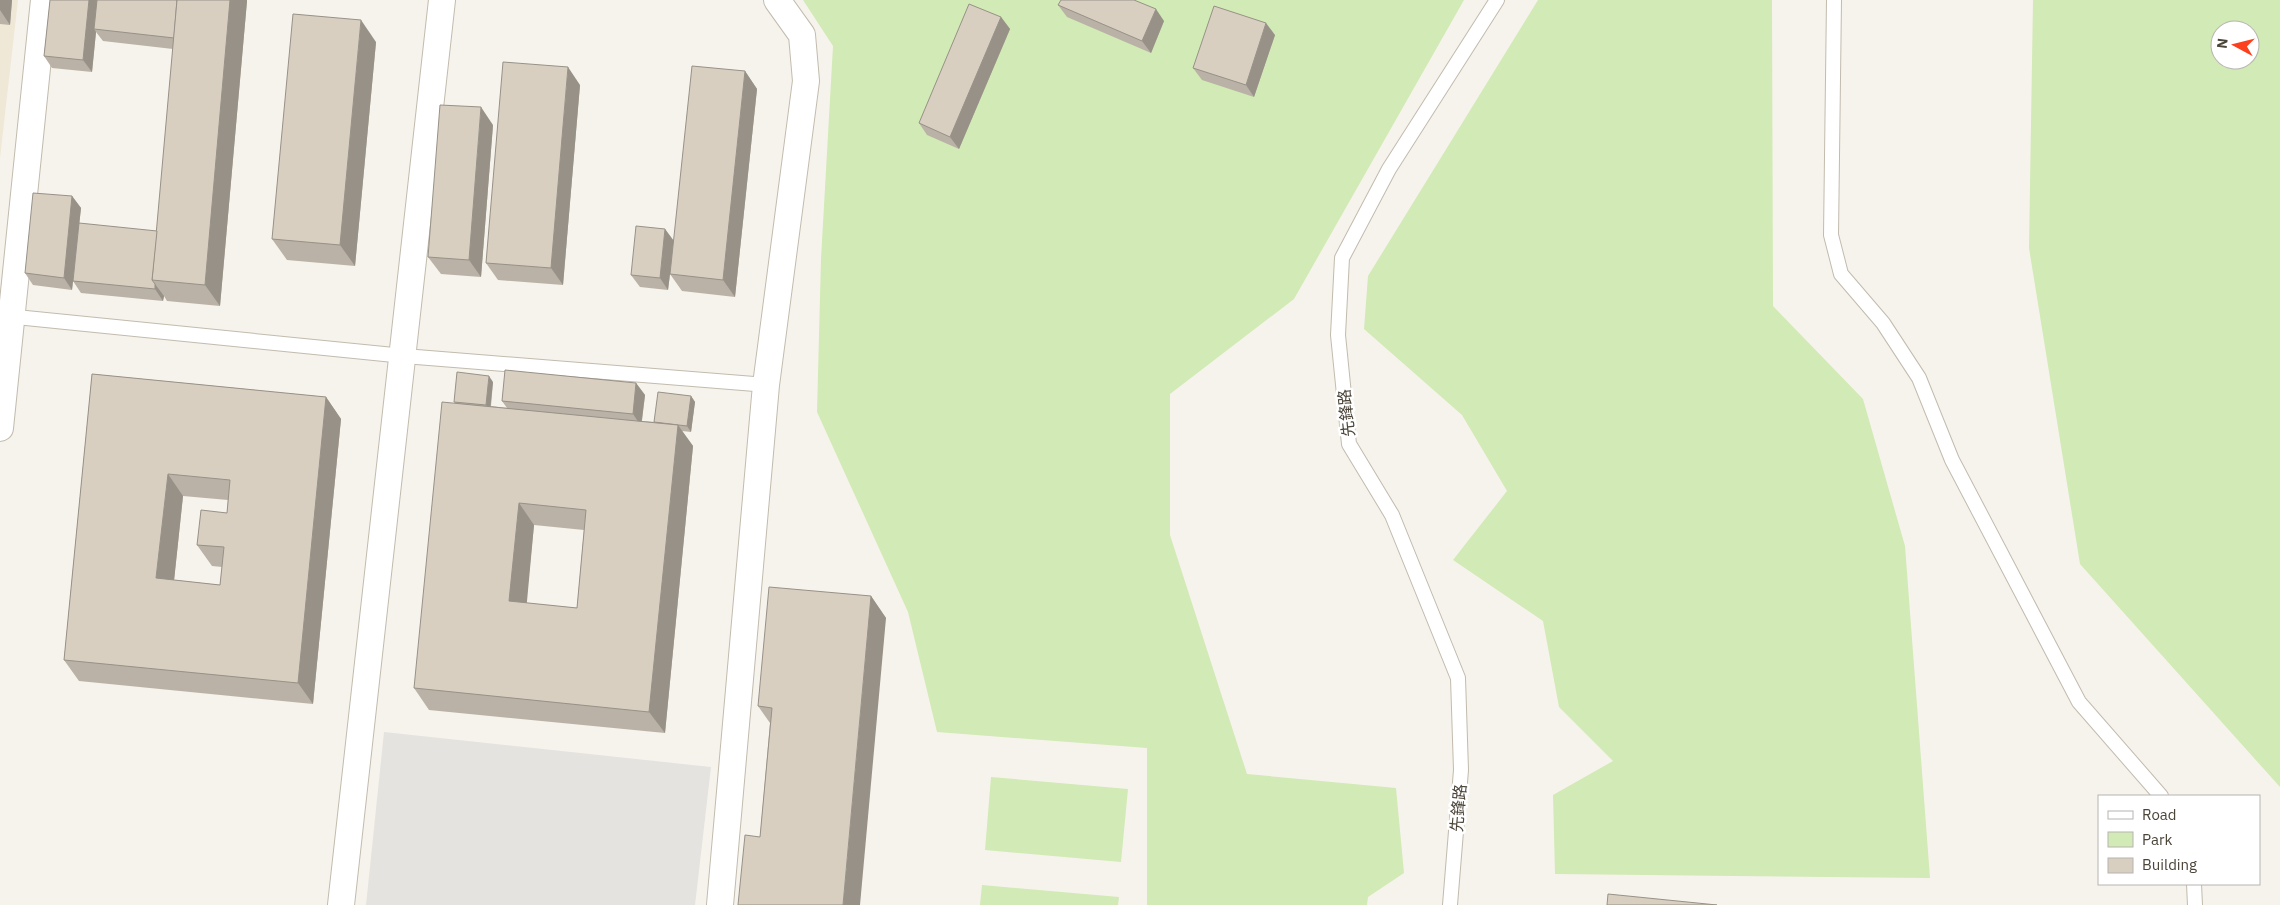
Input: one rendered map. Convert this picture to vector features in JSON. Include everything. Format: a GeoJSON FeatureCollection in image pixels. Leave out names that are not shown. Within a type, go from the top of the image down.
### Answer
{"type":"FeatureCollection","features":[{"type":"Feature","properties":{"kind":"street"},"geometry":{"type":"LineString","coordinates":[[0,428],[6,316],[44,0]]}},
{"type":"Feature","properties":{"kind":"street"},"geometry":{"type":"LineString","coordinates":[[341,905],[404,356],[442,0]]}},
{"type":"Feature","properties":{"kind":"street"},"geometry":{"type":"LineString","coordinates":[[720,905],[766,385],[806,81],[802,36],[777,0]]}},
{"type":"Feature","properties":{"kind":"lane","name":"先鋒路"},"geometry":{"type":"LineString","coordinates":[[1450,905],[1461,770],[1458,678],[1392,515],[1348,444],[1338,335],[1341,277],[1342,258],[1389,169],[1497,0]]}},
{"type":"Feature","properties":{"kind":"lane"},"geometry":{"type":"LineString","coordinates":[[1834,0],[1831,235],[1841,274],[1883,323],[1918,378],[1952,460],[2079,702],[2160,795]]}},
{"type":"Feature","properties":{"kind":"lane"},"geometry":{"type":"LineString","coordinates":[[6,316],[404,356],[766,385]]}},
{"type":"Feature","properties":{"kind":"lane"},"geometry":{"type":"LineString","coordinates":[[2194,885],[2195,905]]}},
{"type":"Feature","properties":{"kind":"shaded area"},"geometry":{"type":"Polygon","coordinates":[[[0,0],[18,0],[0,158],[0,0]]]}},
{"type":"Feature","properties":{"kind":"shaded area"},"geometry":{"type":"Polygon","coordinates":[[[384,732],[711,767],[695,905],[366,905],[384,732]]]}},
{"type":"Feature","properties":{"kind":"green space"},"geometry":{"type":"Polygon","coordinates":[[[803,0],[1464,0],[1294,299],[1170,394],[1170,535],[1247,774],[1396,788],[1404,873],[1368,897],[1367,905],[1147,905],[1147,748],[937,732],[908,612],[817,412],[821,259],[833,46],[803,0]]]}},
{"type":"Feature","properties":{"kind":"green space"},"geometry":{"type":"Polygon","coordinates":[[[1538,0],[1772,0],[1773,306],[1863,399],[1905,546],[1930,878],[1555,874],[1553,795],[1613,761],[1559,707],[1543,621],[1453,560],[1507,491],[1462,415],[1364,329],[1368,276],[1538,0]]]}},
{"type":"Feature","properties":{"kind":"green space"},"geometry":{"type":"Polygon","coordinates":[[[2033,0],[2280,0],[2280,787],[2080,564],[2029,248],[2033,0]]]}},
{"type":"Feature","properties":{"kind":"green space"},"geometry":{"type":"Polygon","coordinates":[[[991,777],[1128,789],[1121,862],[985,850],[991,777]]]}},
{"type":"Feature","properties":{"kind":"green space"},"geometry":{"type":"Polygon","coordinates":[[[982,885],[1119,897],[1118,905],[980,905],[982,885]]]}},
{"type":"Feature","properties":{"kind":"building"},"geometry":{"type":"Polygon","coordinates":[[[50,0],[89,0],[83,60],[44,56],[50,0]]]}},
{"type":"Feature","properties":{"kind":"building"},"geometry":{"type":"Polygon","coordinates":[[[97,0],[177,0],[174,38],[94,29],[97,0]]]}},
{"type":"Feature","properties":{"kind":"building"},"geometry":{"type":"Polygon","coordinates":[[[177,0],[230,0],[205,285],[152,280],[177,0]]]}},
{"type":"Feature","properties":{"kind":"building"},"geometry":{"type":"Polygon","coordinates":[[[1061,0],[1134,0],[1156,9],[1142,41],[1058,5],[1061,0]]]}},
{"type":"Feature","properties":{"kind":"building"},"geometry":{"type":"Polygon","coordinates":[[[969,4],[1001,17],[950,137],[919,123],[969,4]]]}},
{"type":"Feature","properties":{"kind":"building"},"geometry":{"type":"Polygon","coordinates":[[[1214,6],[1266,23],[1246,85],[1193,68],[1214,6]]]}},
{"type":"Feature","properties":{"kind":"building"},"geometry":{"type":"Polygon","coordinates":[[[293,14],[361,20],[340,245],[272,239],[293,14]]]}},
{"type":"Feature","properties":{"kind":"building"},"geometry":{"type":"Polygon","coordinates":[[[503,62],[568,67],[551,268],[486,263],[503,62]]]}},
{"type":"Feature","properties":{"kind":"building"},"geometry":{"type":"Polygon","coordinates":[[[692,66],[745,71],[723,280],[670,274],[692,66]]]}},
{"type":"Feature","properties":{"kind":"building"},"geometry":{"type":"Polygon","coordinates":[[[440,105],[481,107],[469,260],[428,257],[440,105]]]}},
{"type":"Feature","properties":{"kind":"building"},"geometry":{"type":"Polygon","coordinates":[[[33,193],[72,196],[64,278],[25,273],[33,193]]]}},
{"type":"Feature","properties":{"kind":"building"},"geometry":{"type":"Polygon","coordinates":[[[79,223],[157,231],[152,280],[155,284],[155,289],[73,281],[79,223]]]}},
{"type":"Feature","properties":{"kind":"building"},"geometry":{"type":"Polygon","coordinates":[[[636,226],[665,229],[660,278],[631,275],[636,226]]]}},
{"type":"Feature","properties":{"kind":"building"},"geometry":{"type":"Polygon","coordinates":[[[505,370],[636,383],[633,414],[502,401],[505,370]]]}},
{"type":"Feature","properties":{"kind":"building"},"geometry":{"type":"Polygon","coordinates":[[[457,372],[489,376],[486,405],[454,402],[457,372]]]}},
{"type":"Feature","properties":{"kind":"building"},"geometry":{"type":"Polygon","coordinates":[[[92,374],[326,397],[298,683],[64,660],[92,374]],[[168,474],[156,578],[220,585],[224,547],[197,545],[201,510],[227,513],[230,480],[168,474]]]}},
{"type":"Feature","properties":{"kind":"building"},"geometry":{"type":"Polygon","coordinates":[[[658,392],[691,396],[687,426],[654,422],[658,392]]]}},
{"type":"Feature","properties":{"kind":"building"},"geometry":{"type":"Polygon","coordinates":[[[442,402],[678,425],[649,712],[414,688],[442,402]],[[519,503],[509,601],[577,608],[586,510],[519,503]]]}},
{"type":"Feature","properties":{"kind":"building"},"geometry":{"type":"Polygon","coordinates":[[[769,587],[871,596],[843,905],[738,905],[745,835],[760,837],[772,708],[758,706],[769,587]]]}},
{"type":"Feature","properties":{"kind":"building"},"geometry":{"type":"Polygon","coordinates":[[[1608,894],[1717,905],[1607,905],[1608,894]]]}}]}
